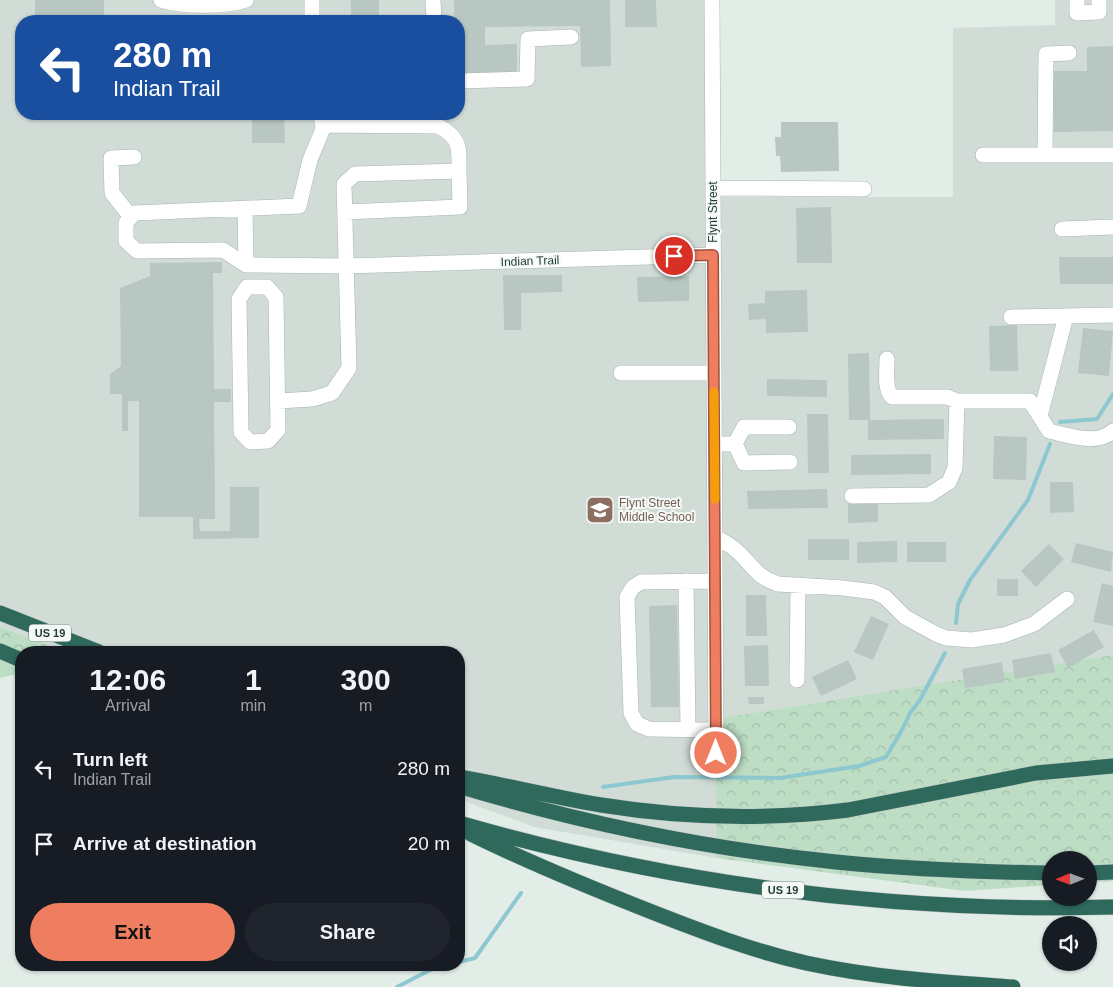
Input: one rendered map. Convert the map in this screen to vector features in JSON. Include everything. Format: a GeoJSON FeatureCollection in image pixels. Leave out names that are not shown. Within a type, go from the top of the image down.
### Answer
{"type":"FeatureCollection","features":[{"type":"Feature","properties":{"kind":"highway","name":"US 19"},"geometry":{"type":"LineString","coordinates":[[0,613],[84,646]]}},
{"type":"Feature","properties":{"kind":"highway"},"geometry":{"type":"LineString","coordinates":[[0,651],[15,657]]}},
{"type":"Feature","properties":{"kind":"highway"},"geometry":{"type":"LineString","coordinates":[[465,777],[571,799],[645,811],[763,816],[820,814],[848,810],[1036,773],[1113,766]]}},
{"type":"Feature","properties":{"kind":"highway"},"geometry":{"type":"LineString","coordinates":[[465,788],[623,829],[756,852],[916,869],[1042,873]]}},
{"type":"Feature","properties":{"kind":"highway","name":"US 19"},"geometry":{"type":"LineString","coordinates":[[465,826],[618,864],[833,897],[964,906],[1065,908],[1113,906]]}},
{"type":"Feature","properties":{"kind":"highway"},"geometry":{"type":"LineString","coordinates":[[465,831],[540,867],[595,890],[705,933],[772,954],[806,963],[876,976],[1013,987]]}},
{"type":"Feature","properties":{"kind":"highway"},"geometry":{"type":"LineString","coordinates":[[1098,872],[1113,872]]}},
{"type":"Feature","properties":{"kind":"street"},"geometry":{"type":"LineString","coordinates":[[161,0],[174,4],[232,5],[246,0]]}},
{"type":"Feature","properties":{"kind":"street"},"geometry":{"type":"LineString","coordinates":[[312,0],[312,15]]}},
{"type":"Feature","properties":{"kind":"street"},"geometry":{"type":"LineString","coordinates":[[433,0],[434,15]]}},
{"type":"Feature","properties":{"kind":"street","name":"Flynt Street"},"geometry":{"type":"LineString","coordinates":[[712,0],[716,753]]}},
{"type":"Feature","properties":{"kind":"street"},"geometry":{"type":"LineString","coordinates":[[1077,0],[1078,13],[1099,12],[1099,0]]}},
{"type":"Feature","properties":{"kind":"street"},"geometry":{"type":"LineString","coordinates":[[465,80],[527,79],[528,39],[571,38]]}},
{"type":"Feature","properties":{"kind":"street"},"geometry":{"type":"LineString","coordinates":[[1044,155],[1046,54],[1070,53]]}},
{"type":"Feature","properties":{"kind":"street"},"geometry":{"type":"LineString","coordinates":[[246,265],[223,250],[137,252],[126,241],[126,223],[134,213],[299,206],[322,120]]}},
{"type":"Feature","properties":{"kind":"street"},"geometry":{"type":"LineString","coordinates":[[339,120],[438,126],[450,132],[458,146],[460,207],[345,212]]}},
{"type":"Feature","properties":{"kind":"street"},"geometry":{"type":"LineString","coordinates":[[983,155],[1113,154]]}},
{"type":"Feature","properties":{"kind":"street"},"geometry":{"type":"LineString","coordinates":[[131,217],[112,193],[111,158],[134,157]]}},
{"type":"Feature","properties":{"kind":"street"},"geometry":{"type":"LineString","coordinates":[[278,401],[312,399],[332,393],[349,368],[344,184],[355,174],[459,171]]}},
{"type":"Feature","properties":{"kind":"street"},"geometry":{"type":"LineString","coordinates":[[713,188],[864,189]]}},
{"type":"Feature","properties":{"kind":"street"},"geometry":{"type":"LineString","coordinates":[[245,208],[246,265]]}},
{"type":"Feature","properties":{"kind":"street"},"geometry":{"type":"LineString","coordinates":[[1062,228],[1113,227]]}},
{"type":"Feature","properties":{"kind":"street","name":"Indian Trail"},"geometry":{"type":"LineString","coordinates":[[246,265],[347,266],[713,255]]}},
{"type":"Feature","properties":{"kind":"street"},"geometry":{"type":"LineString","coordinates":[[247,287],[267,287],[276,297],[278,401],[278,430],[268,442],[250,442],[241,432],[239,299],[247,287]]}},
{"type":"Feature","properties":{"kind":"street"},"geometry":{"type":"LineString","coordinates":[[1011,317],[1113,315]]}},
{"type":"Feature","properties":{"kind":"street"},"geometry":{"type":"LineString","coordinates":[[1040,416],[1066,316]]}},
{"type":"Feature","properties":{"kind":"street"},"geometry":{"type":"LineString","coordinates":[[887,359],[887,388],[888,393],[892,397],[947,397],[957,401],[1030,401],[1049,431],[1086,439],[1109,435],[1113,431]]}},
{"type":"Feature","properties":{"kind":"street"},"geometry":{"type":"LineString","coordinates":[[621,373],[714,373]]}},
{"type":"Feature","properties":{"kind":"street"},"geometry":{"type":"LineString","coordinates":[[852,496],[929,495],[949,482],[955,468],[957,401]]}},
{"type":"Feature","properties":{"kind":"street"},"geometry":{"type":"LineString","coordinates":[[789,427],[744,427],[736,444],[744,463],[790,462]]}},
{"type":"Feature","properties":{"kind":"street"},"geometry":{"type":"LineString","coordinates":[[714,444],[736,444]]}},
{"type":"Feature","properties":{"kind":"street"},"geometry":{"type":"LineString","coordinates":[[715,537],[733,547],[761,577],[778,584],[874,592],[885,597],[905,617],[946,638],[972,640],[1004,634],[1034,624],[1067,598]]}},
{"type":"Feature","properties":{"kind":"street"},"geometry":{"type":"LineString","coordinates":[[686,581],[688,730]]}},
{"type":"Feature","properties":{"kind":"street"},"geometry":{"type":"LineString","coordinates":[[715,581],[641,582],[633,587],[627,597],[631,713],[637,724],[650,729],[716,730]]}},
{"type":"Feature","properties":{"kind":"street"},"geometry":{"type":"LineString","coordinates":[[797,680],[798,585]]}},
{"type":"Feature","properties":{"kind":"shaded area"},"geometry":{"type":"Polygon","coordinates":[[[0,0],[712,0],[714,197],[953,197],[953,28],[1055,25],[1055,0],[1113,0],[1113,655],[717,719],[717,858],[534,827],[465,801],[465,646],[51,646],[0,627],[0,0]]]}},
{"type":"Feature","properties":{"kind":"green space"},"geometry":{"type":"Polygon","coordinates":[[[0,627],[51,646],[15,646],[15,674],[0,678],[0,627]]]}},
{"type":"Feature","properties":{"kind":"green space"},"geometry":{"type":"Polygon","coordinates":[[[1113,655],[1113,881],[1098,882],[1098,851],[1042,851],[1042,886],[965,891],[717,858],[716,719],[1113,655]]]}},
{"type":"Feature","properties":{"kind":"building"},"geometry":{"type":"Polygon","coordinates":[[[35,0],[104,0],[104,15],[35,15],[35,0]]]}},
{"type":"Feature","properties":{"kind":"building"},"geometry":{"type":"Polygon","coordinates":[[[351,0],[379,0],[379,15],[351,15],[351,0]]]}},
{"type":"Feature","properties":{"kind":"building"},"geometry":{"type":"Polygon","coordinates":[[[454,0],[610,0],[611,66],[581,67],[580,26],[485,27],[485,45],[517,44],[517,72],[465,73],[465,15],[454,15],[454,0]]]}},
{"type":"Feature","properties":{"kind":"building"},"geometry":{"type":"Polygon","coordinates":[[[625,0],[656,0],[657,27],[625,27],[625,0]]]}},
{"type":"Feature","properties":{"kind":"building"},"geometry":{"type":"Polygon","coordinates":[[[1113,46],[1113,131],[1054,132],[1053,71],[1087,71],[1087,47],[1113,46]]]}},
{"type":"Feature","properties":{"kind":"building"},"geometry":{"type":"Polygon","coordinates":[[[252,120],[284,120],[285,143],[252,143],[252,120]]]}},
{"type":"Feature","properties":{"kind":"building"},"geometry":{"type":"Polygon","coordinates":[[[781,122],[838,122],[839,171],[781,172],[780,156],[776,156],[775,137],[781,137],[781,122]]]}},
{"type":"Feature","properties":{"kind":"building"},"geometry":{"type":"Polygon","coordinates":[[[831,207],[832,263],[797,263],[796,208],[831,207]]]}},
{"type":"Feature","properties":{"kind":"building"},"geometry":{"type":"Polygon","coordinates":[[[1059,257],[1113,257],[1113,284],[1060,284],[1059,257]]]}},
{"type":"Feature","properties":{"kind":"building"},"geometry":{"type":"Polygon","coordinates":[[[222,262],[222,273],[213,273],[214,389],[231,389],[231,402],[214,402],[215,519],[199,519],[200,531],[230,531],[230,487],[259,487],[259,538],[193,539],[193,517],[139,517],[139,401],[128,401],[128,431],[122,431],[122,394],[110,394],[110,374],[121,366],[120,288],[150,276],[150,263],[222,262]]]}},
{"type":"Feature","properties":{"kind":"building"},"geometry":{"type":"Polygon","coordinates":[[[503,275],[562,275],[562,292],[521,293],[521,330],[504,330],[503,275]]]}},
{"type":"Feature","properties":{"kind":"building"},"geometry":{"type":"Polygon","coordinates":[[[689,276],[689,301],[638,302],[637,277],[689,276]]]}},
{"type":"Feature","properties":{"kind":"building"},"geometry":{"type":"Polygon","coordinates":[[[807,290],[808,332],[766,333],[766,319],[749,320],[748,304],[765,303],[765,291],[807,290]]]}},
{"type":"Feature","properties":{"kind":"building"},"geometry":{"type":"Polygon","coordinates":[[[1017,325],[1018,371],[990,371],[989,326],[1017,325]]]}},
{"type":"Feature","properties":{"kind":"building"},"geometry":{"type":"Polygon","coordinates":[[[1083,328],[1113,331],[1109,376],[1078,373],[1083,328]]]}},
{"type":"Feature","properties":{"kind":"building"},"geometry":{"type":"Polygon","coordinates":[[[869,353],[870,420],[944,419],[944,439],[868,440],[868,420],[849,420],[848,354],[869,353]]]}},
{"type":"Feature","properties":{"kind":"building"},"geometry":{"type":"Polygon","coordinates":[[[767,379],[827,380],[827,397],[767,396],[767,379]]]}},
{"type":"Feature","properties":{"kind":"building"},"geometry":{"type":"Polygon","coordinates":[[[807,414],[828,414],[829,473],[808,473],[807,414]]]}},
{"type":"Feature","properties":{"kind":"building"},"geometry":{"type":"Polygon","coordinates":[[[994,436],[1027,437],[1026,480],[993,479],[994,436]]]}},
{"type":"Feature","properties":{"kind":"building"},"geometry":{"type":"Polygon","coordinates":[[[931,454],[931,474],[851,475],[851,455],[931,454]]]}},
{"type":"Feature","properties":{"kind":"building"},"geometry":{"type":"Polygon","coordinates":[[[1050,482],[1073,482],[1074,512],[1050,513],[1050,482]]]}},
{"type":"Feature","properties":{"kind":"building"},"geometry":{"type":"Polygon","coordinates":[[[827,489],[828,508],[748,509],[747,491],[827,489]]]}},
{"type":"Feature","properties":{"kind":"building"},"geometry":{"type":"Polygon","coordinates":[[[848,504],[878,504],[878,522],[848,523],[848,504]]]}},
{"type":"Feature","properties":{"kind":"building"},"geometry":{"type":"Polygon","coordinates":[[[808,539],[849,539],[849,560],[808,560],[808,539]]]}},
{"type":"Feature","properties":{"kind":"building"},"geometry":{"type":"Polygon","coordinates":[[[897,541],[897,562],[857,563],[857,542],[897,541]]]}},
{"type":"Feature","properties":{"kind":"building"},"geometry":{"type":"Polygon","coordinates":[[[907,542],[946,542],[946,562],[907,562],[907,542]]]}},
{"type":"Feature","properties":{"kind":"building"},"geometry":{"type":"Polygon","coordinates":[[[1076,543],[1113,552],[1111,572],[1071,562],[1076,543]]]}},
{"type":"Feature","properties":{"kind":"building"},"geometry":{"type":"Polygon","coordinates":[[[1049,544],[1064,559],[1036,587],[1021,571],[1049,544]]]}},
{"type":"Feature","properties":{"kind":"building"},"geometry":{"type":"Polygon","coordinates":[[[997,579],[1018,579],[1018,596],[997,596],[997,579]]]}},
{"type":"Feature","properties":{"kind":"building"},"geometry":{"type":"Polygon","coordinates":[[[1102,583],[1113,586],[1113,626],[1093,622],[1102,583]]]}},
{"type":"Feature","properties":{"kind":"building"},"geometry":{"type":"Polygon","coordinates":[[[746,595],[766,595],[767,636],[746,636],[746,595]]]}},
{"type":"Feature","properties":{"kind":"building"},"geometry":{"type":"Polygon","coordinates":[[[677,605],[679,707],[651,707],[649,606],[677,605]]]}},
{"type":"Feature","properties":{"kind":"building"},"geometry":{"type":"Polygon","coordinates":[[[871,616],[889,624],[873,660],[854,652],[871,616]]]}},
{"type":"Feature","properties":{"kind":"building"},"geometry":{"type":"Polygon","coordinates":[[[1094,630],[1104,647],[1068,668],[1058,650],[1094,630]]]}},
{"type":"Feature","properties":{"kind":"building"},"geometry":{"type":"Polygon","coordinates":[[[768,645],[769,686],[745,686],[744,646],[768,645]]]}},
{"type":"Feature","properties":{"kind":"building"},"geometry":{"type":"Polygon","coordinates":[[[1051,653],[1055,672],[1015,679],[1012,660],[1051,653]]]}},
{"type":"Feature","properties":{"kind":"building"},"geometry":{"type":"Polygon","coordinates":[[[848,660],[857,679],[821,696],[812,677],[848,660]]]}},
{"type":"Feature","properties":{"kind":"building"},"geometry":{"type":"Polygon","coordinates":[[[1002,662],[1005,682],[965,688],[962,669],[1002,662]]]}},
{"type":"Feature","properties":{"kind":"building"},"geometry":{"type":"Polygon","coordinates":[[[748,697],[764,697],[764,704],[749,704],[748,697]]]}},
{"type":"Feature","properties":{"kind":"waterway"},"geometry":{"type":"LineString","coordinates":[[1060,422],[1097,419],[1113,394]]}},
{"type":"Feature","properties":{"kind":"waterway"},"geometry":{"type":"LineString","coordinates":[[956,623],[958,604],[970,580],[1028,500],[1050,444]]}},
{"type":"Feature","properties":{"kind":"waterway"},"geometry":{"type":"LineString","coordinates":[[603,787],[674,777],[780,778],[859,766],[886,757],[945,653]]}},
{"type":"Feature","properties":{"kind":"waterway"},"geometry":{"type":"LineString","coordinates":[[465,960],[475,958],[521,893]]}},
{"type":"Feature","properties":{"kind":"waterway"},"geometry":{"type":"LineString","coordinates":[[397,987],[428,971]]}},
{"type":"Feature","properties":{"kind":"slow traffic"},"geometry":{"type":"LineString","coordinates":[[714,392],[715,499]]}},
{"type":"Feature","properties":{"kind":"place","name":"Flynt Street Middle School"},"geometry":{"type":"Point","coordinates":[600,510]}},
{"type":"Feature","properties":{"kind":"route"},"geometry":{"type":"LineString","coordinates":[[674,256],[713,255],[716,753]]}}]}
